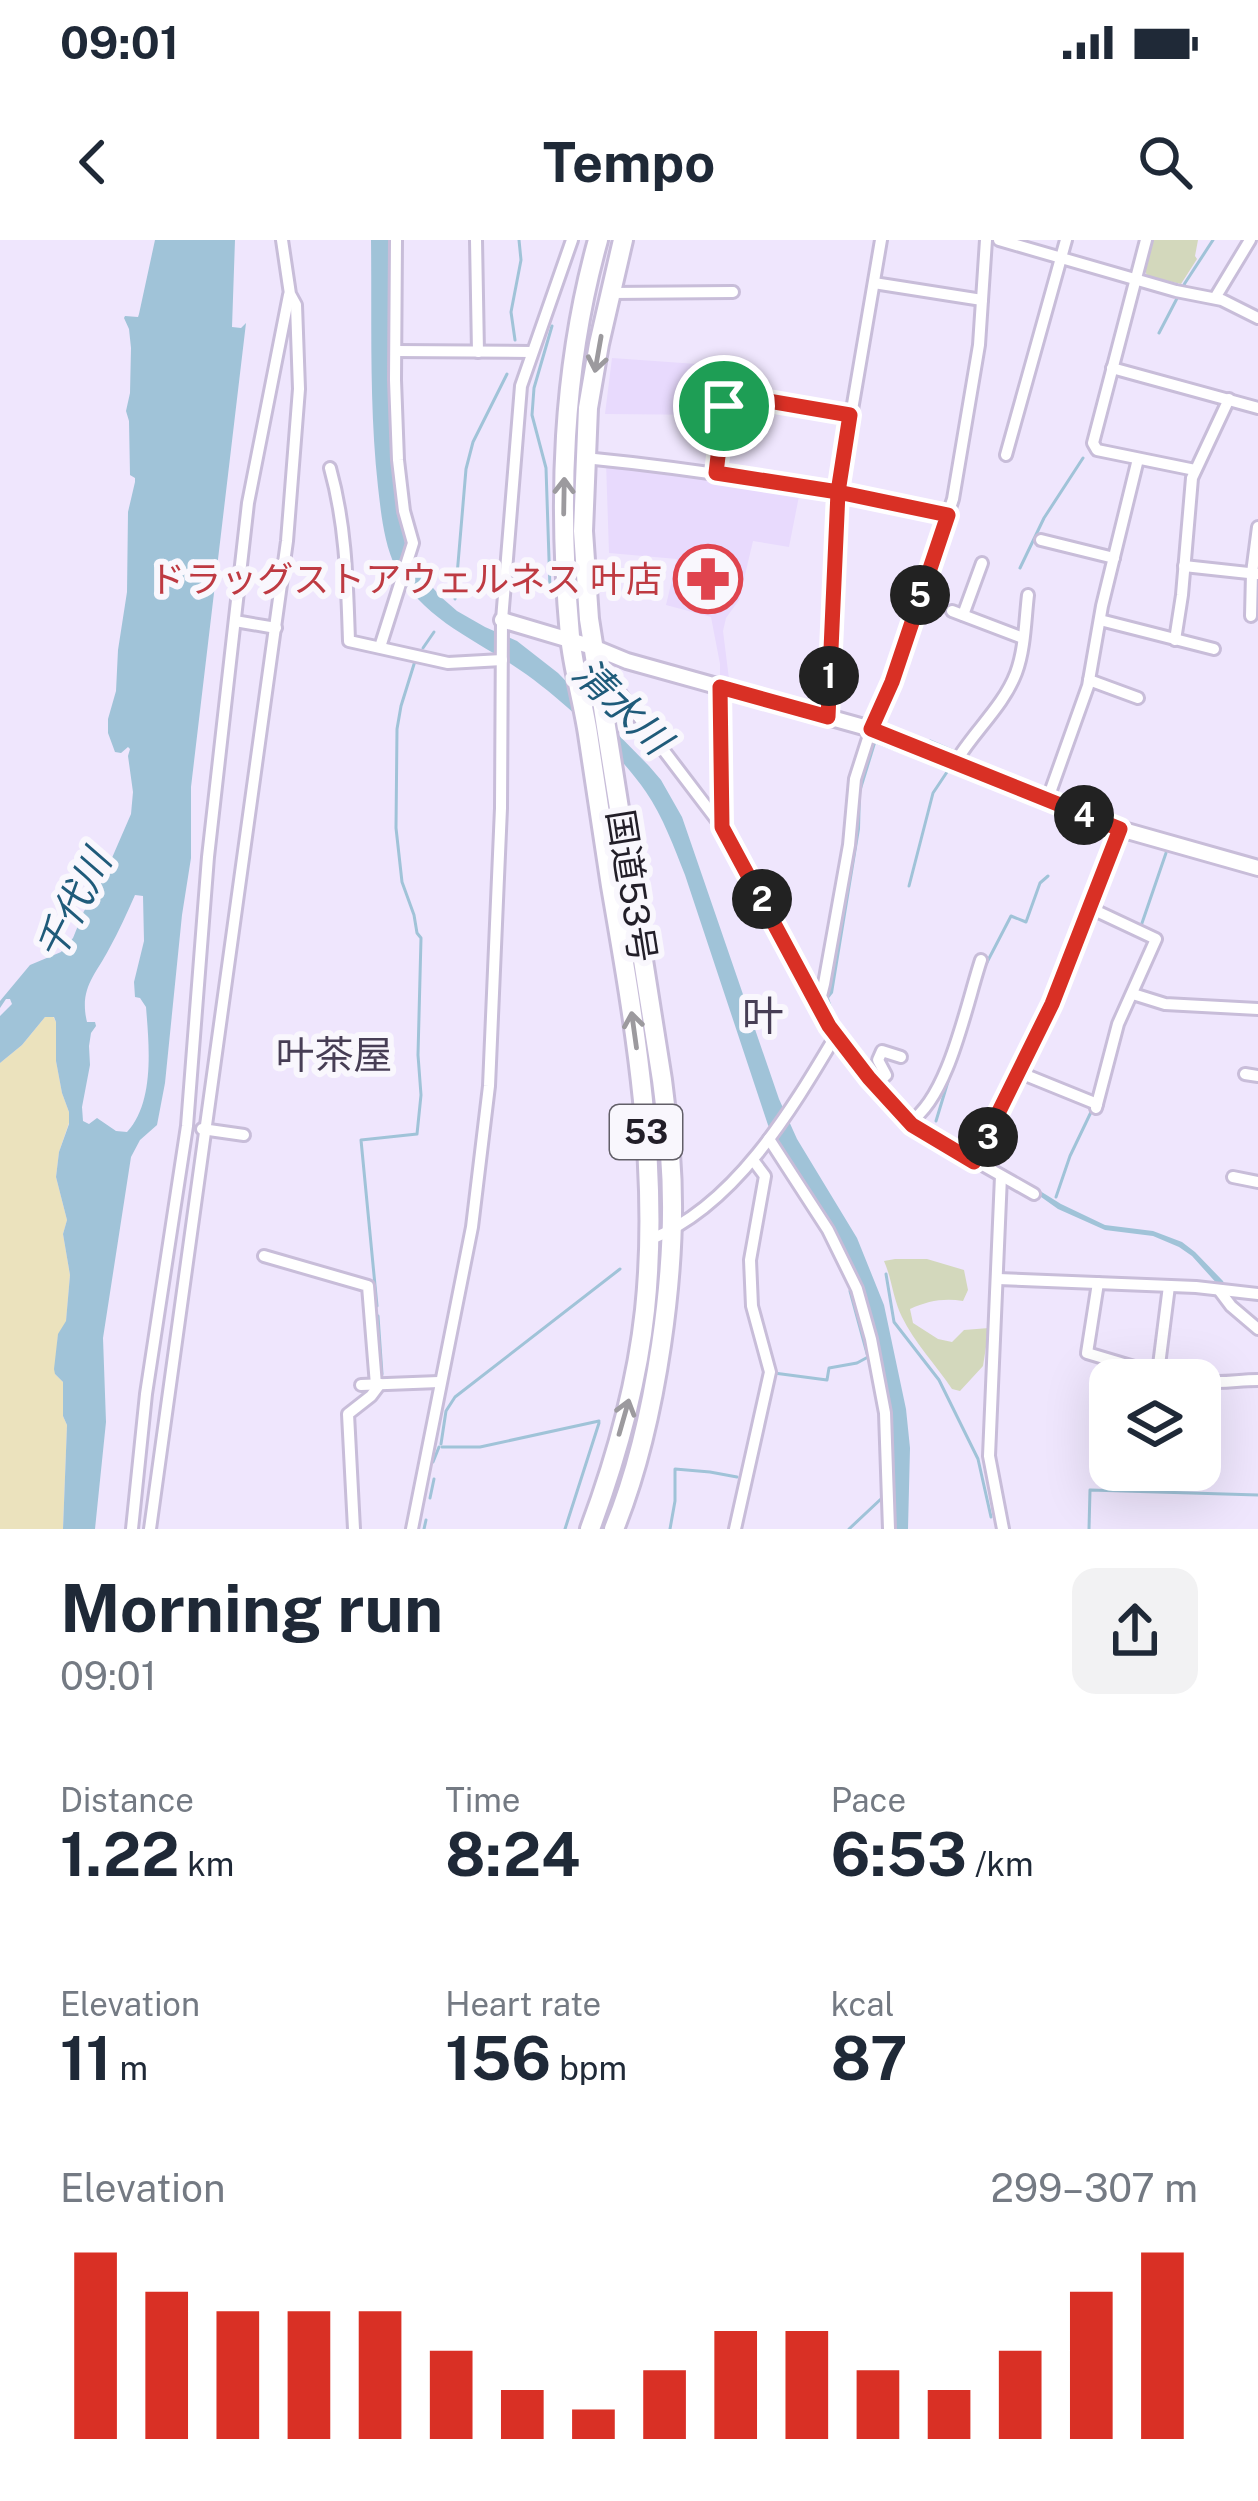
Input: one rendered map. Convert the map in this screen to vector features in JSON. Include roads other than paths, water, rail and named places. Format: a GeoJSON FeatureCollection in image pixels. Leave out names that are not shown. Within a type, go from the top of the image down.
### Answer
{"type":"FeatureCollection","features":[{"type":"Feature","properties":{"kind":"highway","name":"国道53号"},"geometry":{"type":"LineString","coordinates":[[590,1529],[634,1382],[649,1240],[641,1076],[571,640],[563,525],[564,445],[577,326],[598,240]]}},
{"type":"Feature","properties":{"kind":"highway","name":"国道53号"},"geometry":{"type":"LineString","coordinates":[[614,1529],[646,1427],[671,1231],[662,1080],[593,647],[583,531],[588,408],[623,240]]}},
{"type":"Feature","properties":{"kind":"street"},"geometry":{"type":"LineString","coordinates":[[132,1529],[146,1394],[188,1126],[208,857],[248,503],[290,294],[282,240]]}},
{"type":"Feature","properties":{"kind":"street"},"geometry":{"type":"LineString","coordinates":[[380,647],[413,543],[398,460],[396,240]]}},
{"type":"Feature","properties":{"kind":"street"},"geometry":{"type":"LineString","coordinates":[[476,240],[478,352]]}},
{"type":"Feature","properties":{"kind":"street"},"geometry":{"type":"LineString","coordinates":[[412,1529],[472,1227],[489,1085],[501,829],[502,620],[521,386],[572,240]]}},
{"type":"Feature","properties":{"kind":"street"},"geometry":{"type":"LineString","coordinates":[[828,717],[838,492],[881,240]]}},
{"type":"Feature","properties":{"kind":"street"},"geometry":{"type":"LineString","coordinates":[[817,1000],[838,909],[853,788],[948,515],[972,394],[986,240]]}},
{"type":"Feature","properties":{"kind":"street"},"geometry":{"type":"LineString","coordinates":[[1002,240],[1135,280],[1215,298],[1258,318]]}},
{"type":"Feature","properties":{"kind":"street"},"geometry":{"type":"LineString","coordinates":[[1006,454],[1066,240]]}},
{"type":"Feature","properties":{"kind":"street"},"geometry":{"type":"LineString","coordinates":[[1146,240],[1093,443],[1097,450],[1195,470]]}},
{"type":"Feature","properties":{"kind":"street"},"geometry":{"type":"LineString","coordinates":[[1215,298],[1250,240]]}},
{"type":"Feature","properties":{"kind":"street"},"geometry":{"type":"LineString","coordinates":[[874,283],[982,300]]}},
{"type":"Feature","properties":{"kind":"street"},"geometry":{"type":"LineString","coordinates":[[610,292],[733,292]]}},
{"type":"Feature","properties":{"kind":"street"},"geometry":{"type":"LineString","coordinates":[[150,1529],[287,541],[299,389],[296,305],[290,294]]}},
{"type":"Feature","properties":{"kind":"street"},"geometry":{"type":"LineString","coordinates":[[396,351],[532,352]]}},
{"type":"Feature","properties":{"kind":"street"},"geometry":{"type":"LineString","coordinates":[[1112,368],[1258,408]]}},
{"type":"Feature","properties":{"kind":"street"},"geometry":{"type":"LineString","coordinates":[[716,473],[724,406],[734,395],[850,415]]}},
{"type":"Feature","properties":{"kind":"street"},"geometry":{"type":"LineString","coordinates":[[1175,640],[1192,478],[1228,399]]}},
{"type":"Feature","properties":{"kind":"street"},"geometry":{"type":"LineString","coordinates":[[585,458],[838,492],[948,515]]}},
{"type":"Feature","properties":{"kind":"street"},"geometry":{"type":"LineString","coordinates":[[1047,801],[1089,680],[1138,459]]}},
{"type":"Feature","properties":{"kind":"street"},"geometry":{"type":"LineString","coordinates":[[330,468],[345,538],[349,640],[448,663],[502,660]]}},
{"type":"Feature","properties":{"kind":"street"},"geometry":{"type":"LineString","coordinates":[[1251,616],[1258,526]]}},
{"type":"Feature","properties":{"kind":"street"},"geometry":{"type":"LineString","coordinates":[[1041,540],[1114,558]]}},
{"type":"Feature","properties":{"kind":"street"},"geometry":{"type":"LineString","coordinates":[[982,562],[958,613],[1023,638]]}},
{"type":"Feature","properties":{"kind":"street"},"geometry":{"type":"LineString","coordinates":[[1184,566],[1255,574]]}},
{"type":"Feature","properties":{"kind":"street"},"geometry":{"type":"LineString","coordinates":[[955,763],[1015,675],[1028,595]]}},
{"type":"Feature","properties":{"kind":"street"},"geometry":{"type":"LineString","coordinates":[[502,620],[627,661],[871,729],[1120,829],[1258,868]]}},
{"type":"Feature","properties":{"kind":"street"},"geometry":{"type":"LineString","coordinates":[[1100,620],[1214,649]]}},
{"type":"Feature","properties":{"kind":"street"},"geometry":{"type":"LineString","coordinates":[[235,621],[276,628]]}},
{"type":"Feature","properties":{"kind":"street"},"geometry":{"type":"LineString","coordinates":[[1089,680],[1138,698]]}},
{"type":"Feature","properties":{"kind":"street"},"geometry":{"type":"LineString","coordinates":[[611,682],[722,827],[836,1035],[875,1085],[910,1123],[1034,1194]]}},
{"type":"Feature","properties":{"kind":"street"},"geometry":{"type":"LineString","coordinates":[[720,687],[722,827]]}},
{"type":"Feature","properties":{"kind":"street"},"geometry":{"type":"LineString","coordinates":[[974,1162],[1052,1004],[1120,829]]}},
{"type":"Feature","properties":{"kind":"street"},"geometry":{"type":"LineString","coordinates":[[1018,1072],[1096,1106],[1118,1024],[1156,939],[1090,908]]}},
{"type":"Feature","properties":{"kind":"street"},"geometry":{"type":"LineString","coordinates":[[910,1123],[940,1088],[981,960]]}},
{"type":"Feature","properties":{"kind":"street"},"geometry":{"type":"LineString","coordinates":[[1133,994],[1165,1004],[1258,1009]]}},
{"type":"Feature","properties":{"kind":"street"},"geometry":{"type":"LineString","coordinates":[[649,1240],[671,1231],[753,1160],[836,1035]]}},
{"type":"Feature","properties":{"kind":"street"},"geometry":{"type":"LineString","coordinates":[[875,1085],[886,1075],[878,1060],[882,1051],[901,1057]]}},
{"type":"Feature","properties":{"kind":"street"},"geometry":{"type":"LineString","coordinates":[[188,1126],[244,1136]]}},
{"type":"Feature","properties":{"kind":"street"},"geometry":{"type":"LineString","coordinates":[[769,1139],[828,1230],[857,1288],[885,1413],[889,1529]]}},
{"type":"Feature","properties":{"kind":"street"},"geometry":{"type":"LineString","coordinates":[[735,1529],[770,1372],[752,1306],[750,1260],[765,1176],[753,1160]]}},
{"type":"Feature","properties":{"kind":"street"},"geometry":{"type":"LineString","coordinates":[[1001,1176],[989,1456],[1003,1529]]}},
{"type":"Feature","properties":{"kind":"street"},"geometry":{"type":"LineString","coordinates":[[1233,1177],[1258,1182]]}},
{"type":"Feature","properties":{"kind":"street"},"geometry":{"type":"LineString","coordinates":[[264,1256],[368,1286],[378,1384],[347,1419],[354,1529]]}},
{"type":"Feature","properties":{"kind":"street"},"geometry":{"type":"LineString","coordinates":[[998,1279],[1258,1294]]}},
{"type":"Feature","properties":{"kind":"street"},"geometry":{"type":"LineString","coordinates":[[1098,1283],[1087,1353],[1108,1359]]}},
{"type":"Feature","properties":{"kind":"street"},"geometry":{"type":"LineString","coordinates":[[1160,1359],[1169,1286]]}},
{"type":"Feature","properties":{"kind":"street"},"geometry":{"type":"LineString","coordinates":[[1219,1290],[1258,1329]]}},
{"type":"Feature","properties":{"kind":"street"},"geometry":{"type":"LineString","coordinates":[[1221,1383],[1258,1379]]}},
{"type":"Feature","properties":{"kind":"street"},"geometry":{"type":"LineString","coordinates":[[361,1385],[439,1382]]}},
{"type":"Feature","properties":{"kind":"water"},"geometry":{"type":"Polygon","coordinates":[[[155,240],[235,240],[232,327],[246,323],[191,787],[191,858],[165,1083],[157,1125],[140,1140],[131,1157],[103,1338],[106,1422],[95,1529],[63,1529],[67,1425],[63,1382],[54,1369],[58,1334],[66,1321],[70,1275],[63,1234],[67,1220],[56,1177],[69,1112],[56,1061],[54,1017],[45,1017],[0,1063],[0,1016],[12,1004],[6,999],[0,1008],[0,1001],[30,965],[61,952],[73,938],[131,814],[130,749],[115,752],[108,733],[127,592],[128,512],[135,482],[130,475],[126,411],[131,348],[124,318],[138,317],[155,240]],[[135,895],[85,1000],[87,1022],[96,1026],[89,1046],[83,1121],[89,1124],[97,1118],[116,1131],[127,1132],[136,1120],[148,1072],[146,1007],[135,997],[134,982],[144,941],[143,896],[135,895]]]}},
{"type":"Feature","properties":{"kind":"water"},"geometry":{"type":"Polygon","coordinates":[[[371,240],[389,240],[392,461],[405,543],[426,580],[457,611],[517,641],[558,673],[649,766],[682,817],[779,1099],[797,1139],[857,1238],[884,1305],[906,1409],[908,1529],[891,1529],[888,1412],[868,1312],[768,1125],[685,875],[658,812],[634,776],[585,724],[531,677],[433,613],[406,585],[392,559],[375,456],[371,240]]]}},
{"type":"Feature","properties":{"kind":"water"},"geometry":{"type":"Polygon","coordinates":[[[872,739],[877,740],[861,792],[860,829],[829,998],[837,1023],[900,1102],[924,1123],[1105,1225],[1153,1231],[1182,1242],[1223,1281],[1248,1318],[1179,1247],[1153,1236],[1105,1230],[1058,1209],[917,1124],[835,1029],[824,998],[857,785],[872,739]]]}},
{"type":"Feature","properties":{"kind":"waterway"},"geometry":{"type":"LineString","coordinates":[[515,340],[511,312],[521,260],[519,240]]}},
{"type":"Feature","properties":{"kind":"waterway"},"geometry":{"type":"LineString","coordinates":[[1159,333],[1213,240]]}},
{"type":"Feature","properties":{"kind":"waterway"},"geometry":{"type":"LineString","coordinates":[[550,589],[546,468],[532,415],[534,388],[552,326]]}},
{"type":"Feature","properties":{"kind":"waterway"},"geometry":{"type":"LineString","coordinates":[[455,599],[466,469],[473,442],[507,374]]}},
{"type":"Feature","properties":{"kind":"waterway"},"geometry":{"type":"LineString","coordinates":[[1020,568],[1044,518],[1083,458]]}},
{"type":"Feature","properties":{"kind":"waterway"},"geometry":{"type":"LineString","coordinates":[[423,648],[434,632]]}},
{"type":"Feature","properties":{"kind":"waterway"},"geometry":{"type":"LineString","coordinates":[[377,1306],[361,1140],[417,1134],[421,1095],[421,938],[402,882],[396,828],[397,729],[415,661]]}},
{"type":"Feature","properties":{"kind":"waterway"},"geometry":{"type":"LineString","coordinates":[[726,698],[729,820]]}},
{"type":"Feature","properties":{"kind":"waterway"},"geometry":{"type":"LineString","coordinates":[[930,741],[972,759]]}},
{"type":"Feature","properties":{"kind":"waterway"},"geometry":{"type":"LineString","coordinates":[[878,743],[899,751]]}},
{"type":"Feature","properties":{"kind":"waterway"},"geometry":{"type":"LineString","coordinates":[[909,886],[933,793],[949,769]]}},
{"type":"Feature","properties":{"kind":"waterway"},"geometry":{"type":"LineString","coordinates":[[1143,927],[1166,853]]}},
{"type":"Feature","properties":{"kind":"waterway"},"geometry":{"type":"LineString","coordinates":[[983,970],[1011,916],[1026,922],[1040,883],[1048,876]]}},
{"type":"Feature","properties":{"kind":"waterway"},"geometry":{"type":"LineString","coordinates":[[1126,1019],[1135,1000]]}},
{"type":"Feature","properties":{"kind":"waterway"},"geometry":{"type":"LineString","coordinates":[[936,1121],[953,1065]]}},
{"type":"Feature","properties":{"kind":"waterway"},"geometry":{"type":"LineString","coordinates":[[1056,1197],[1092,1110]]}},
{"type":"Feature","properties":{"kind":"waterway"},"geometry":{"type":"LineString","coordinates":[[441,1444],[446,1411],[455,1397],[620,1269]]}},
{"type":"Feature","properties":{"kind":"waterway"},"geometry":{"type":"LineString","coordinates":[[886,1274],[894,1322],[939,1380],[978,1459],[991,1517]]}},
{"type":"Feature","properties":{"kind":"waterway"},"geometry":{"type":"LineString","coordinates":[[774,1373],[827,1380],[829,1368],[868,1357],[850,1291]]}},
{"type":"Feature","properties":{"kind":"waterway"},"geometry":{"type":"LineString","coordinates":[[378,1316],[382,1374]]}},
{"type":"Feature","properties":{"kind":"waterway"},"geometry":{"type":"LineString","coordinates":[[442,1447],[480,1447],[599,1421]]}},
{"type":"Feature","properties":{"kind":"waterway"},"geometry":{"type":"LineString","coordinates":[[565,1529],[599,1423]]}},
{"type":"Feature","properties":{"kind":"waterway"},"geometry":{"type":"LineString","coordinates":[[433,1462],[439,1447]]}},
{"type":"Feature","properties":{"kind":"waterway"},"geometry":{"type":"LineString","coordinates":[[670,1529],[675,1469],[737,1477]]}},
{"type":"Feature","properties":{"kind":"waterway"},"geometry":{"type":"LineString","coordinates":[[430,1498],[434,1479]]}},
{"type":"Feature","properties":{"kind":"waterway"},"geometry":{"type":"LineString","coordinates":[[1089,1529],[1090,1490],[1258,1495]]}},
{"type":"Feature","properties":{"kind":"waterway"},"geometry":{"type":"LineString","coordinates":[[849,1529],[882,1498]]}},
{"type":"Feature","properties":{"kind":"waterway"},"geometry":{"type":"LineString","coordinates":[[424,1529],[426,1520]]}},
{"type":"Feature","properties":{"kind":"place","name":"ドラッグストアウェルネス 叶店"},"geometry":{"type":"Point","coordinates":[708,579]}},
{"type":"Feature","properties":{"kind":"district","name":"叶"},"geometry":{"type":"Point","coordinates":[763,1015]}},
{"type":"Feature","properties":{"kind":"district","name":"叶茶屋"},"geometry":{"type":"Point","coordinates":[334,1055]}},
{"type":"Feature","properties":{"kind":"water label","name":"清水川"},"geometry":{"type":"Point","coordinates":[622,706]}},
{"type":"Feature","properties":{"kind":"water label","name":"千代川"},"geometry":{"type":"Point","coordinates":[73,905]}}]}
